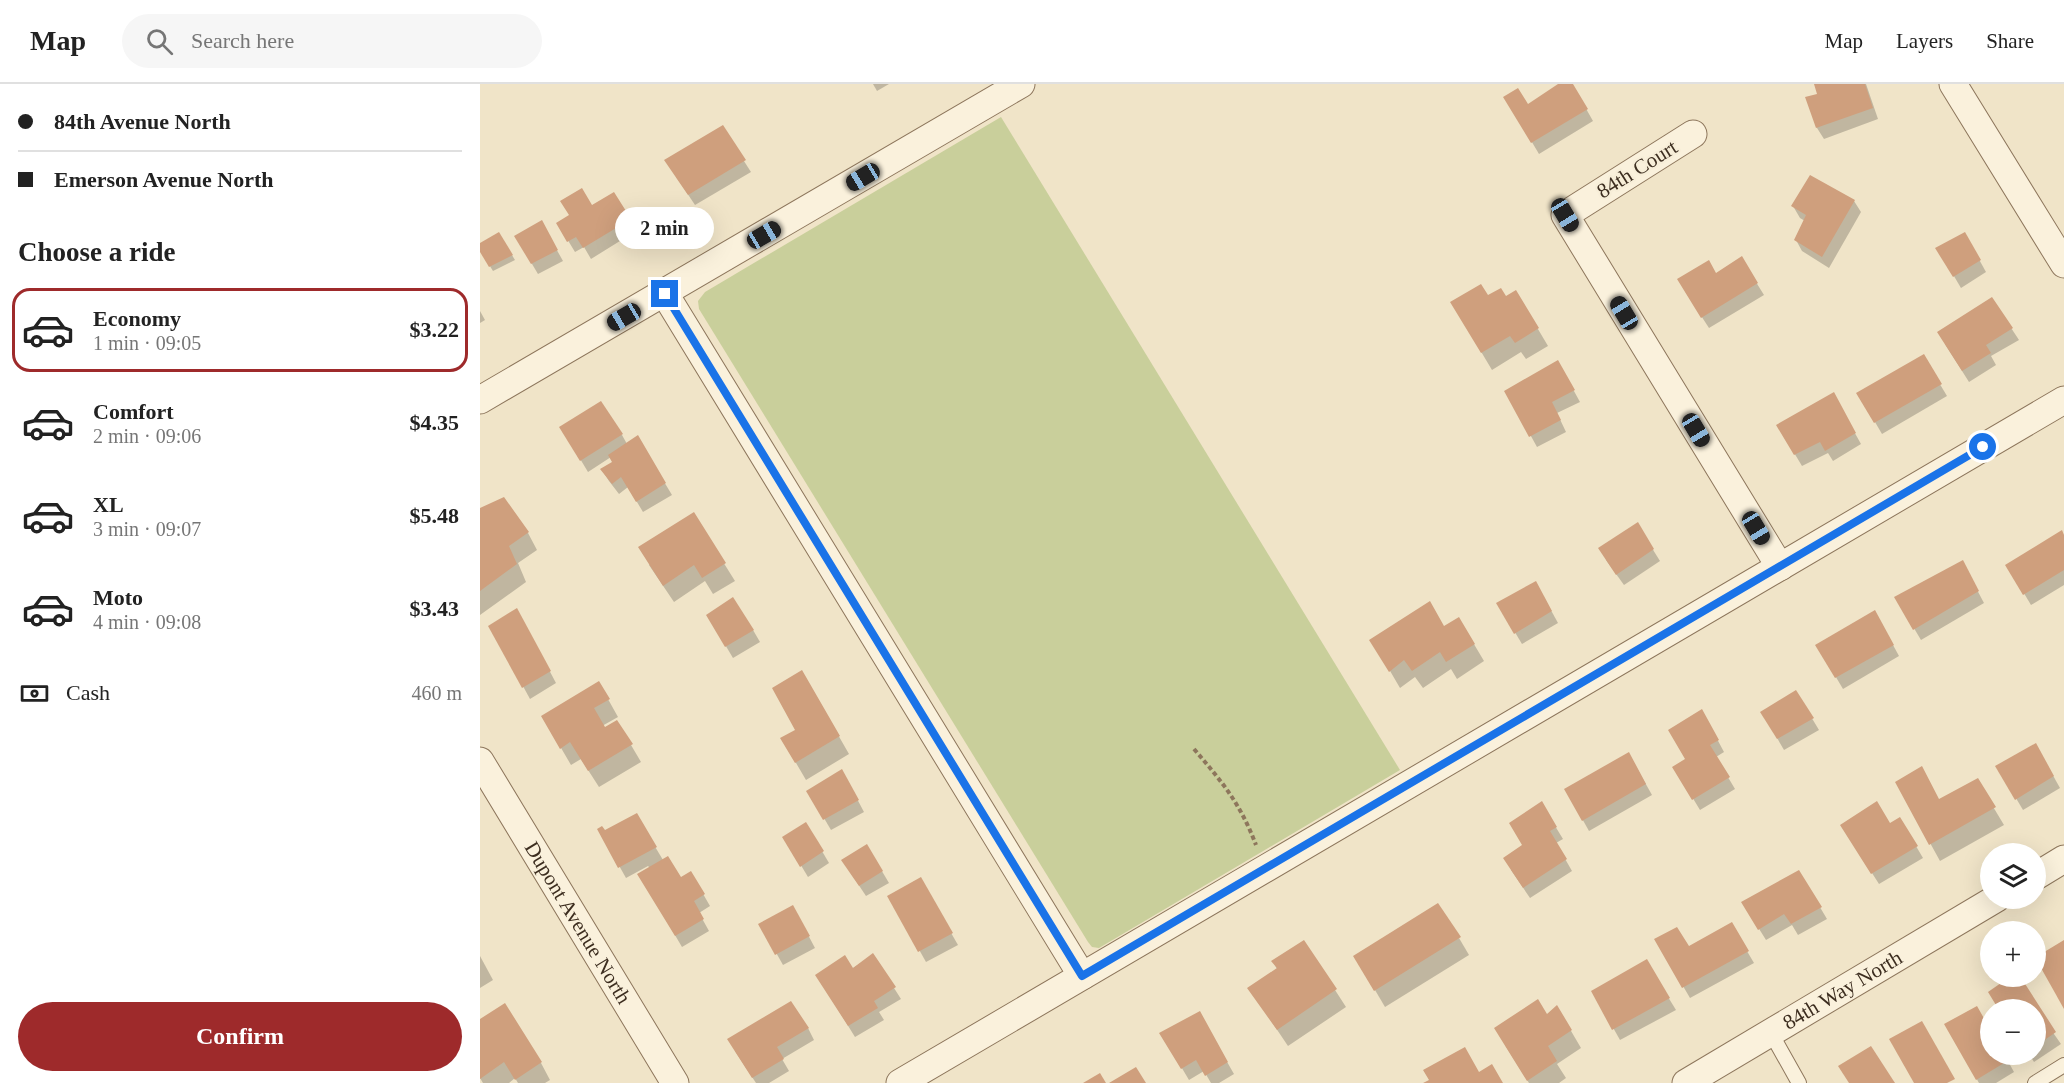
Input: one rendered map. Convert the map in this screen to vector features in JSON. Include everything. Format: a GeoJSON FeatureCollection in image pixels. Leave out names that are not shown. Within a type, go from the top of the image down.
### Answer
{"type":"FeatureCollection","features":[{"type":"Feature","properties":{"kind":"street"},"geometry":{"type":"LineString","coordinates":[[480,400],[1021,84]]}},
{"type":"Feature","properties":{"kind":"street"},"geometry":{"type":"LineString","coordinates":[[1953,84],[2064,264]]}},
{"type":"Feature","properties":{"kind":"street","name":"84th Court"},"geometry":{"type":"LineString","coordinates":[[1694,134],[1565,215],[1780,567]]}},
{"type":"Feature","properties":{"kind":"street"},"geometry":{"type":"LineString","coordinates":[[665,294],[1082,976]]}},
{"type":"Feature","properties":{"kind":"street"},"geometry":{"type":"LineString","coordinates":[[900,1083],[2064,400]]}},
{"type":"Feature","properties":{"kind":"street","name":"Dupont Avenue North"},"geometry":{"type":"LineString","coordinates":[[480,761],[675,1083]]}},
{"type":"Feature","properties":{"kind":"street"},"geometry":{"type":"LineString","coordinates":[[2046,870],[2064,859]]}},
{"type":"Feature","properties":{"kind":"street","name":"84th Way North"},"geometry":{"type":"LineString","coordinates":[[1686,1083],[1980,908]]}},
{"type":"Feature","properties":{"kind":"lane"},"geometry":{"type":"LineString","coordinates":[[1771,1033],[1799,1083]]}},
{"type":"Feature","properties":{"kind":"lane"},"geometry":{"type":"LineString","coordinates":[[2036,1083],[2064,1065]]}},
{"type":"Feature","properties":{"kind":"path"},"geometry":{"type":"LineString","coordinates":[[1194,749],[1231,793],[1247,821],[1257,848]]}},
{"type":"Feature","properties":{"kind":"green space"},"geometry":{"type":"Polygon","coordinates":[[[1001,117],[1400,770],[1099,948],[1092,947],[1088,942],[699,309],[698,301],[705,292],[1001,117]]]}},
{"type":"Feature","properties":{"kind":"building"},"geometry":{"type":"Polygon","coordinates":[[[1558,84],[1573,84],[1588,109],[1531,143],[1503,97],[1518,88],[1528,104],[1558,84]]]}},
{"type":"Feature","properties":{"kind":"building"},"geometry":{"type":"Polygon","coordinates":[[[1814,84],[1865,84],[1873,108],[1816,128],[1805,97],[1817,94],[1814,84]]]}},
{"type":"Feature","properties":{"kind":"building"},"geometry":{"type":"Polygon","coordinates":[[[723,125],[746,160],[688,195],[664,160],[723,125]]]}},
{"type":"Feature","properties":{"kind":"building"},"geometry":{"type":"Polygon","coordinates":[[[1810,175],[1855,200],[1822,257],[1794,240],[1806,215],[1791,206],[1810,175]]]}},
{"type":"Feature","properties":{"kind":"building"},"geometry":{"type":"Polygon","coordinates":[[[582,188],[592,205],[614,192],[631,219],[583,248],[576,237],[567,242],[556,223],[569,215],[560,201],[582,188]]]}},
{"type":"Feature","properties":{"kind":"building"},"geometry":{"type":"Polygon","coordinates":[[[542,220],[558,250],[531,264],[514,236],[542,220]]]}},
{"type":"Feature","properties":{"kind":"building"},"geometry":{"type":"Polygon","coordinates":[[[499,232],[513,255],[489,267],[480,252],[480,243],[499,232]]]}},
{"type":"Feature","properties":{"kind":"building"},"geometry":{"type":"Polygon","coordinates":[[[1965,232],[1981,260],[1953,277],[1935,248],[1965,232]]]}},
{"type":"Feature","properties":{"kind":"building"},"geometry":{"type":"Polygon","coordinates":[[[1742,256],[1758,283],[1701,318],[1677,279],[1709,260],[1716,273],[1742,256]]]}},
{"type":"Feature","properties":{"kind":"building"},"geometry":{"type":"Polygon","coordinates":[[[1481,284],[1488,295],[1501,288],[1506,296],[1516,290],[1539,328],[1515,343],[1510,336],[1481,353],[1450,302],[1481,284]]]}},
{"type":"Feature","properties":{"kind":"building"},"geometry":{"type":"Polygon","coordinates":[[[1992,297],[2013,328],[1986,345],[1991,353],[1962,371],[1937,332],[1992,297]]]}},
{"type":"Feature","properties":{"kind":"building"},"geometry":{"type":"Polygon","coordinates":[[[1924,354],[1942,384],[1874,423],[1856,393],[1924,354]]]}},
{"type":"Feature","properties":{"kind":"building"},"geometry":{"type":"Polygon","coordinates":[[[1558,360],[1575,390],[1552,402],[1561,420],[1529,437],[1504,391],[1558,360]]]}},
{"type":"Feature","properties":{"kind":"building"},"geometry":{"type":"Polygon","coordinates":[[[1834,392],[1856,433],[1825,451],[1820,442],[1794,455],[1776,425],[1834,392]]]}},
{"type":"Feature","properties":{"kind":"building"},"geometry":{"type":"Polygon","coordinates":[[[601,401],[623,434],[580,461],[559,427],[601,401]]]}},
{"type":"Feature","properties":{"kind":"building"},"geometry":{"type":"Polygon","coordinates":[[[638,435],[666,483],[636,502],[621,477],[612,484],[600,469],[612,462],[608,455],[638,435]]]}},
{"type":"Feature","properties":{"kind":"building"},"geometry":{"type":"Polygon","coordinates":[[[504,497],[529,532],[509,546],[517,564],[480,591],[480,508],[504,497]]]}},
{"type":"Feature","properties":{"kind":"building"},"geometry":{"type":"Polygon","coordinates":[[[694,512],[726,563],[702,578],[694,565],[663,586],[638,547],[694,512]]]}},
{"type":"Feature","properties":{"kind":"building"},"geometry":{"type":"Polygon","coordinates":[[[1638,522],[1654,549],[1616,575],[1598,548],[1638,522]]]}},
{"type":"Feature","properties":{"kind":"building"},"geometry":{"type":"Polygon","coordinates":[[[2062,530],[2064,570],[2023,595],[2005,565],[2062,530]]]}},
{"type":"Feature","properties":{"kind":"building"},"geometry":{"type":"Polygon","coordinates":[[[1963,560],[1979,591],[1913,630],[1894,597],[1963,560]]]}},
{"type":"Feature","properties":{"kind":"building"},"geometry":{"type":"Polygon","coordinates":[[[1536,581],[1552,611],[1514,634],[1496,603],[1536,581]]]}},
{"type":"Feature","properties":{"kind":"building"},"geometry":{"type":"Polygon","coordinates":[[[733,597],[754,630],[725,647],[706,615],[733,597]]]}},
{"type":"Feature","properties":{"kind":"building"},"geometry":{"type":"Polygon","coordinates":[[[1430,601],[1444,626],[1459,617],[1475,644],[1446,662],[1440,652],[1412,671],[1404,660],[1389,672],[1369,640],[1430,601]]]}},
{"type":"Feature","properties":{"kind":"building"},"geometry":{"type":"Polygon","coordinates":[[[517,608],[551,671],[522,688],[488,626],[517,608]]]}},
{"type":"Feature","properties":{"kind":"building"},"geometry":{"type":"Polygon","coordinates":[[[1875,610],[1894,645],[1835,678],[1815,645],[1875,610]]]}},
{"type":"Feature","properties":{"kind":"building"},"geometry":{"type":"Polygon","coordinates":[[[802,670],[840,736],[795,763],[780,738],[795,730],[772,688],[802,670]]]}},
{"type":"Feature","properties":{"kind":"building"},"geometry":{"type":"Polygon","coordinates":[[[599,681],[610,699],[594,708],[605,727],[617,720],[633,744],[588,771],[570,742],[560,749],[541,716],[599,681]]]}},
{"type":"Feature","properties":{"kind":"building"},"geometry":{"type":"Polygon","coordinates":[[[1796,690],[1814,718],[1777,739],[1760,712],[1796,690]]]}},
{"type":"Feature","properties":{"kind":"building"},"geometry":{"type":"Polygon","coordinates":[[[1702,709],[1719,740],[1710,745],[1730,777],[1692,800],[1672,767],[1685,759],[1668,730],[1702,709]]]}},
{"type":"Feature","properties":{"kind":"building"},"geometry":{"type":"Polygon","coordinates":[[[2036,743],[2054,776],[2015,800],[1995,766],[2036,743]]]}},
{"type":"Feature","properties":{"kind":"building"},"geometry":{"type":"Polygon","coordinates":[[[1629,752],[1646,784],[1582,821],[1564,789],[1629,752]]]}},
{"type":"Feature","properties":{"kind":"building"},"geometry":{"type":"Polygon","coordinates":[[[1922,766],[1939,799],[1978,778],[1996,807],[1929,845],[1895,782],[1922,766]]]}},
{"type":"Feature","properties":{"kind":"building"},"geometry":{"type":"Polygon","coordinates":[[[842,769],[859,800],[823,820],[806,791],[842,769]]]}},
{"type":"Feature","properties":{"kind":"building"},"geometry":{"type":"Polygon","coordinates":[[[1542,801],[1557,827],[1550,831],[1567,859],[1523,888],[1503,858],[1522,845],[1509,823],[1542,801]]]}},
{"type":"Feature","properties":{"kind":"building"},"geometry":{"type":"Polygon","coordinates":[[[1877,801],[1890,823],[1900,817],[1918,846],[1871,874],[1840,825],[1877,801]]]}},
{"type":"Feature","properties":{"kind":"building"},"geometry":{"type":"Polygon","coordinates":[[[637,813],[657,847],[618,868],[597,829],[602,826],[605,830],[637,813]]]}},
{"type":"Feature","properties":{"kind":"building"},"geometry":{"type":"Polygon","coordinates":[[[806,822],[824,851],[800,867],[782,837],[806,822]]]}},
{"type":"Feature","properties":{"kind":"building"},"geometry":{"type":"Polygon","coordinates":[[[867,844],[883,871],[859,886],[841,860],[867,844]]]}},
{"type":"Feature","properties":{"kind":"building"},"geometry":{"type":"Polygon","coordinates":[[[668,856],[681,877],[691,871],[705,894],[694,901],[704,919],[675,936],[637,874],[668,856]]]}},
{"type":"Feature","properties":{"kind":"building"},"geometry":{"type":"Polygon","coordinates":[[[1799,870],[1822,907],[1791,924],[1784,914],[1758,930],[1741,902],[1799,870]]]}},
{"type":"Feature","properties":{"kind":"building"},"geometry":{"type":"Polygon","coordinates":[[[921,877],[953,933],[918,952],[887,896],[921,877]]]}},
{"type":"Feature","properties":{"kind":"building"},"geometry":{"type":"Polygon","coordinates":[[[1438,903],[1461,937],[1374,991],[1353,956],[1438,903]]]}},
{"type":"Feature","properties":{"kind":"building"},"geometry":{"type":"Polygon","coordinates":[[[793,905],[810,936],[775,955],[758,924],[793,905]]]}},
{"type":"Feature","properties":{"kind":"building"},"geometry":{"type":"Polygon","coordinates":[[[1732,922],[1749,951],[1682,988],[1654,939],[1677,927],[1689,946],[1732,922]]]}},
{"type":"Feature","properties":{"kind":"building"},"geometry":{"type":"Polygon","coordinates":[[[1304,940],[1337,989],[1277,1030],[1247,988],[1277,968],[1271,961],[1304,940]]]}},
{"type":"Feature","properties":{"kind":"building"},"geometry":{"type":"Polygon","coordinates":[[[2064,940],[2064,1009],[2046,977],[2046,951],[2064,940]]]}},
{"type":"Feature","properties":{"kind":"building"},"geometry":{"type":"Polygon","coordinates":[[[873,953],[896,987],[874,1001],[878,1008],[848,1026],[815,975],[845,955],[853,968],[873,953]]]}},
{"type":"Feature","properties":{"kind":"building"},"geometry":{"type":"Polygon","coordinates":[[[1647,959],[1670,998],[1612,1030],[1591,991],[1647,959]]]}},
{"type":"Feature","properties":{"kind":"building"},"geometry":{"type":"Polygon","coordinates":[[[1995,987],[2027,987],[2035,999],[1992,999],[1988,992],[1995,987]]]}},
{"type":"Feature","properties":{"kind":"building"},"geometry":{"type":"Polygon","coordinates":[[[1538,999],[1547,1014],[1557,1005],[1572,1030],[1548,1046],[1557,1061],[1527,1081],[1494,1028],[1538,999]]]}},
{"type":"Feature","properties":{"kind":"building"},"geometry":{"type":"Polygon","coordinates":[[[791,1001],[809,1028],[777,1047],[784,1059],[752,1078],[727,1039],[791,1001]]]}},
{"type":"Feature","properties":{"kind":"building"},"geometry":{"type":"Polygon","coordinates":[[[505,1003],[542,1062],[515,1080],[504,1062],[480,1079],[480,1019],[505,1003]]]}},
{"type":"Feature","properties":{"kind":"building"},"geometry":{"type":"Polygon","coordinates":[[[1977,1006],[1980,1011],[1980,1065],[2001,1065],[1976,1080],[1944,1024],[1977,1006]]]}},
{"type":"Feature","properties":{"kind":"building"},"geometry":{"type":"Polygon","coordinates":[[[1200,1011],[1228,1062],[1205,1076],[1196,1060],[1181,1069],[1159,1033],[1200,1011]]]}},
{"type":"Feature","properties":{"kind":"building"},"geometry":{"type":"Polygon","coordinates":[[[2046,1016],[2056,1032],[2046,1039],[2046,1016]]]}},
{"type":"Feature","properties":{"kind":"building"},"geometry":{"type":"Polygon","coordinates":[[[1922,1021],[1955,1079],[1947,1083],[1914,1083],[1889,1039],[1922,1021]]]}},
{"type":"Feature","properties":{"kind":"building"},"geometry":{"type":"Polygon","coordinates":[[[1871,1046],[1895,1083],[1849,1083],[1838,1066],[1871,1046]]]}},
{"type":"Feature","properties":{"kind":"building"},"geometry":{"type":"Polygon","coordinates":[[[1465,1047],[1479,1072],[1492,1064],[1503,1083],[1423,1083],[1429,1080],[1423,1070],[1465,1047]]]}},
{"type":"Feature","properties":{"kind":"building"},"geometry":{"type":"Polygon","coordinates":[[[1136,1067],[1146,1083],[1109,1083],[1136,1067]]]}},
{"type":"Feature","properties":{"kind":"building"},"geometry":{"type":"Polygon","coordinates":[[[1100,1073],[1106,1083],[1083,1083],[1100,1073]]]}},
{"type":"Feature","properties":{"kind":"route"},"geometry":{"type":"LineString","coordinates":[[665,294],[1082,976],[1983,447]]}}]}
